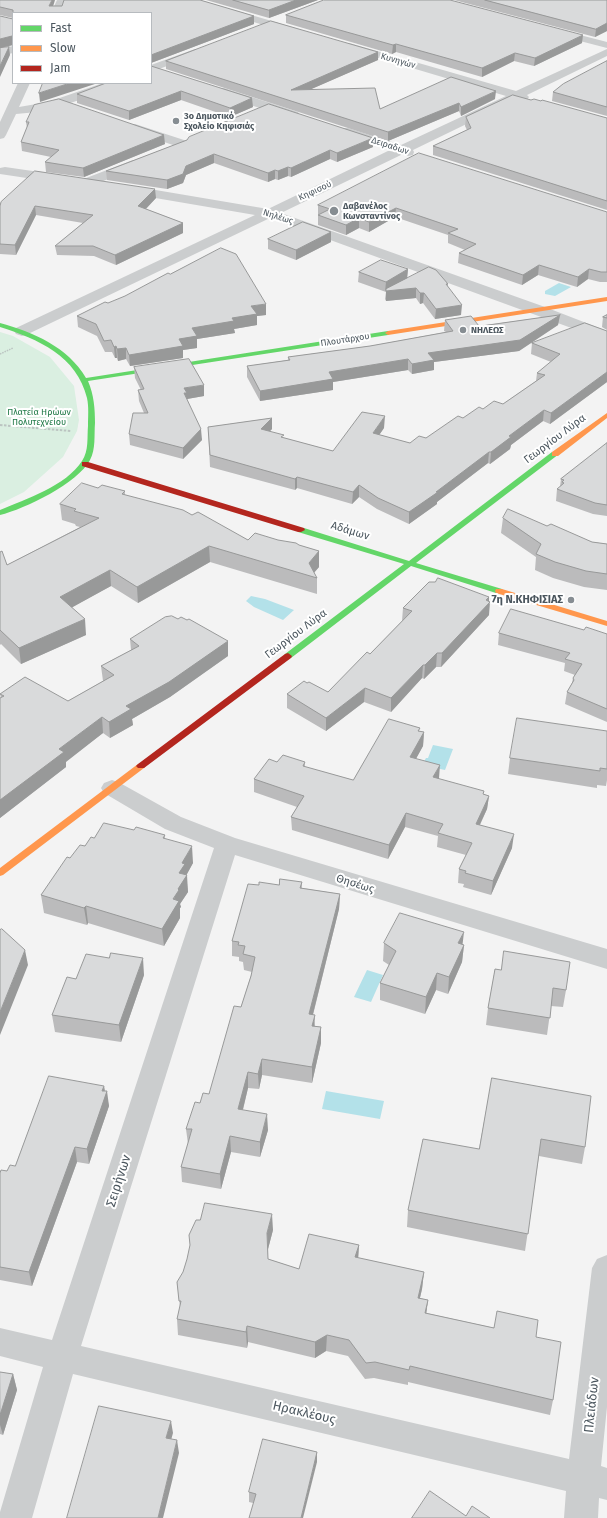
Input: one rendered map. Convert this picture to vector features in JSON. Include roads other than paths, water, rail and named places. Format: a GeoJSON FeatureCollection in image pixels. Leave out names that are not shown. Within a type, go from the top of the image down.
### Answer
{"type":"FeatureCollection","features":[{"type":"Feature","properties":{"kind":"street"},"geometry":{"type":"LineString","coordinates":[[56,12],[62,0]]}},
{"type":"Feature","properties":{"kind":"street"},"geometry":{"type":"LineString","coordinates":[[189,0],[309,35]]}},
{"type":"Feature","properties":{"kind":"street"},"geometry":{"type":"LineString","coordinates":[[250,32],[284,18]]}},
{"type":"Feature","properties":{"kind":"street"},"geometry":{"type":"LineString","coordinates":[[540,28],[607,45]]}},
{"type":"Feature","properties":{"kind":"street","name":"Κυνηγών"},"geometry":{"type":"LineString","coordinates":[[340,44],[531,100]]}},
{"type":"Feature","properties":{"kind":"street"},"geometry":{"type":"LineString","coordinates":[[152,69],[207,47]]}},
{"type":"Feature","properties":{"kind":"street"},"geometry":{"type":"LineString","coordinates":[[0,53],[12,49]]}},
{"type":"Feature","properties":{"kind":"street","name":"Κηφισού"},"geometry":{"type":"LineString","coordinates":[[22,331],[607,52]]}},
{"type":"Feature","properties":{"kind":"street"},"geometry":{"type":"LineString","coordinates":[[152,69],[173,76]]}},
{"type":"Feature","properties":{"kind":"street"},"geometry":{"type":"LineString","coordinates":[[0,135],[24,84]]}},
{"type":"Feature","properties":{"kind":"street"},"geometry":{"type":"LineString","coordinates":[[11,111],[29,111],[62,103],[111,84]]}},
{"type":"Feature","properties":{"kind":"street"},"geometry":{"type":"LineString","coordinates":[[210,88],[305,119]]}},
{"type":"Feature","properties":{"kind":"street"},"geometry":{"type":"LineString","coordinates":[[62,103],[77,108]]}},
{"type":"Feature","properties":{"kind":"street"},"geometry":{"type":"LineString","coordinates":[[254,113],[268,107]]}},
{"type":"Feature","properties":{"kind":"street"},"geometry":{"type":"LineString","coordinates":[[122,123],[182,144]]}},
{"type":"Feature","properties":{"kind":"street","name":"Δειραδων"},"geometry":{"type":"LineString","coordinates":[[335,128],[417,155]]}},
{"type":"Feature","properties":{"kind":"street"},"geometry":{"type":"LineString","coordinates":[[167,150],[196,137]]}},
{"type":"Feature","properties":{"kind":"street"},"geometry":{"type":"LineString","coordinates":[[86,183],[145,159]]}},
{"type":"Feature","properties":{"kind":"street","name":"Νηλέως"},"geometry":{"type":"LineString","coordinates":[[2,170],[269,213],[540,310],[607,336]]}},
{"type":"Feature","properties":{"kind":"street","name":"Πλουτάρχου"},"geometry":{"type":"LineString","coordinates":[[84,380],[607,299]]}},
{"type":"Feature","properties":{"kind":"street"},"geometry":{"type":"LineString","coordinates":[[0,325],[22,331],[51,345],[67,358],[84,380],[91,406],[91,432],[89,450],[85,464],[70,477],[44,492],[0,513]]}},
{"type":"Feature","properties":{"kind":"street","name":"Γεωργίου Λύρα"},"geometry":{"type":"LineString","coordinates":[[0,873],[607,415]]}},
{"type":"Feature","properties":{"kind":"street","name":"Αδάμων"},"geometry":{"type":"LineString","coordinates":[[85,464],[607,624]]}},
{"type":"Feature","properties":{"kind":"street","name":"Θησέως"},"geometry":{"type":"LineString","coordinates":[[112,788],[173,823],[227,844],[607,959]]}},
{"type":"Feature","properties":{"kind":"street","name":"Σειρήνων"},"geometry":{"type":"LineString","coordinates":[[15,1518],[62,1356],[227,844]]}},
{"type":"Feature","properties":{"kind":"street","name":"Πλειάδων"},"geometry":{"type":"LineString","coordinates":[[581,1518],[595,1482],[607,1268]]}},
{"type":"Feature","properties":{"kind":"street","name":"Ηρακλέους"},"geometry":{"type":"LineString","coordinates":[[0,1342],[595,1482]]}},
{"type":"Feature","properties":{"kind":"water"},"geometry":{"type":"Polygon","coordinates":[[[559,283],[571,287],[555,296],[545,294],[545,291],[559,283]]]}},
{"type":"Feature","properties":{"kind":"water"},"geometry":{"type":"Polygon","coordinates":[[[251,596],[265,599],[294,610],[283,620],[254,607],[246,601],[251,596]]]}},
{"type":"Feature","properties":{"kind":"water"},"geometry":{"type":"Polygon","coordinates":[[[433,745],[453,749],[445,770],[422,765],[426,758],[428,758],[433,745]]]}},
{"type":"Feature","properties":{"kind":"water"},"geometry":{"type":"Polygon","coordinates":[[[367,970],[383,975],[371,1002],[354,997],[367,970]]]}},
{"type":"Feature","properties":{"kind":"water"},"geometry":{"type":"Polygon","coordinates":[[[326,1091],[384,1101],[380,1119],[322,1109],[326,1091]]]}},
{"type":"Feature","properties":{"kind":"place","name":"3ο Δημοτικό Σχολείο Κηφισιάς"},"geometry":{"type":"Point","coordinates":[176,121]}},
{"type":"Feature","properties":{"kind":"place","name":"Δαβανέλος Κωνσταντίνος"},"geometry":{"type":"Point","coordinates":[334,211]}},
{"type":"Feature","properties":{"kind":"place","name":"ΝΗΛΕΩΣ"},"geometry":{"type":"Point","coordinates":[463,330]}},
{"type":"Feature","properties":{"kind":"place","name":"7η Ν.ΚΗΦΙΣΙΑΣ"},"geometry":{"type":"Point","coordinates":[571,600]}},
{"type":"Feature","properties":{"kind":"park label","name":"Πλατεία Ηρώων Πολυτεχνείου"},"geometry":{"type":"Point","coordinates":[39,418]}}]}
